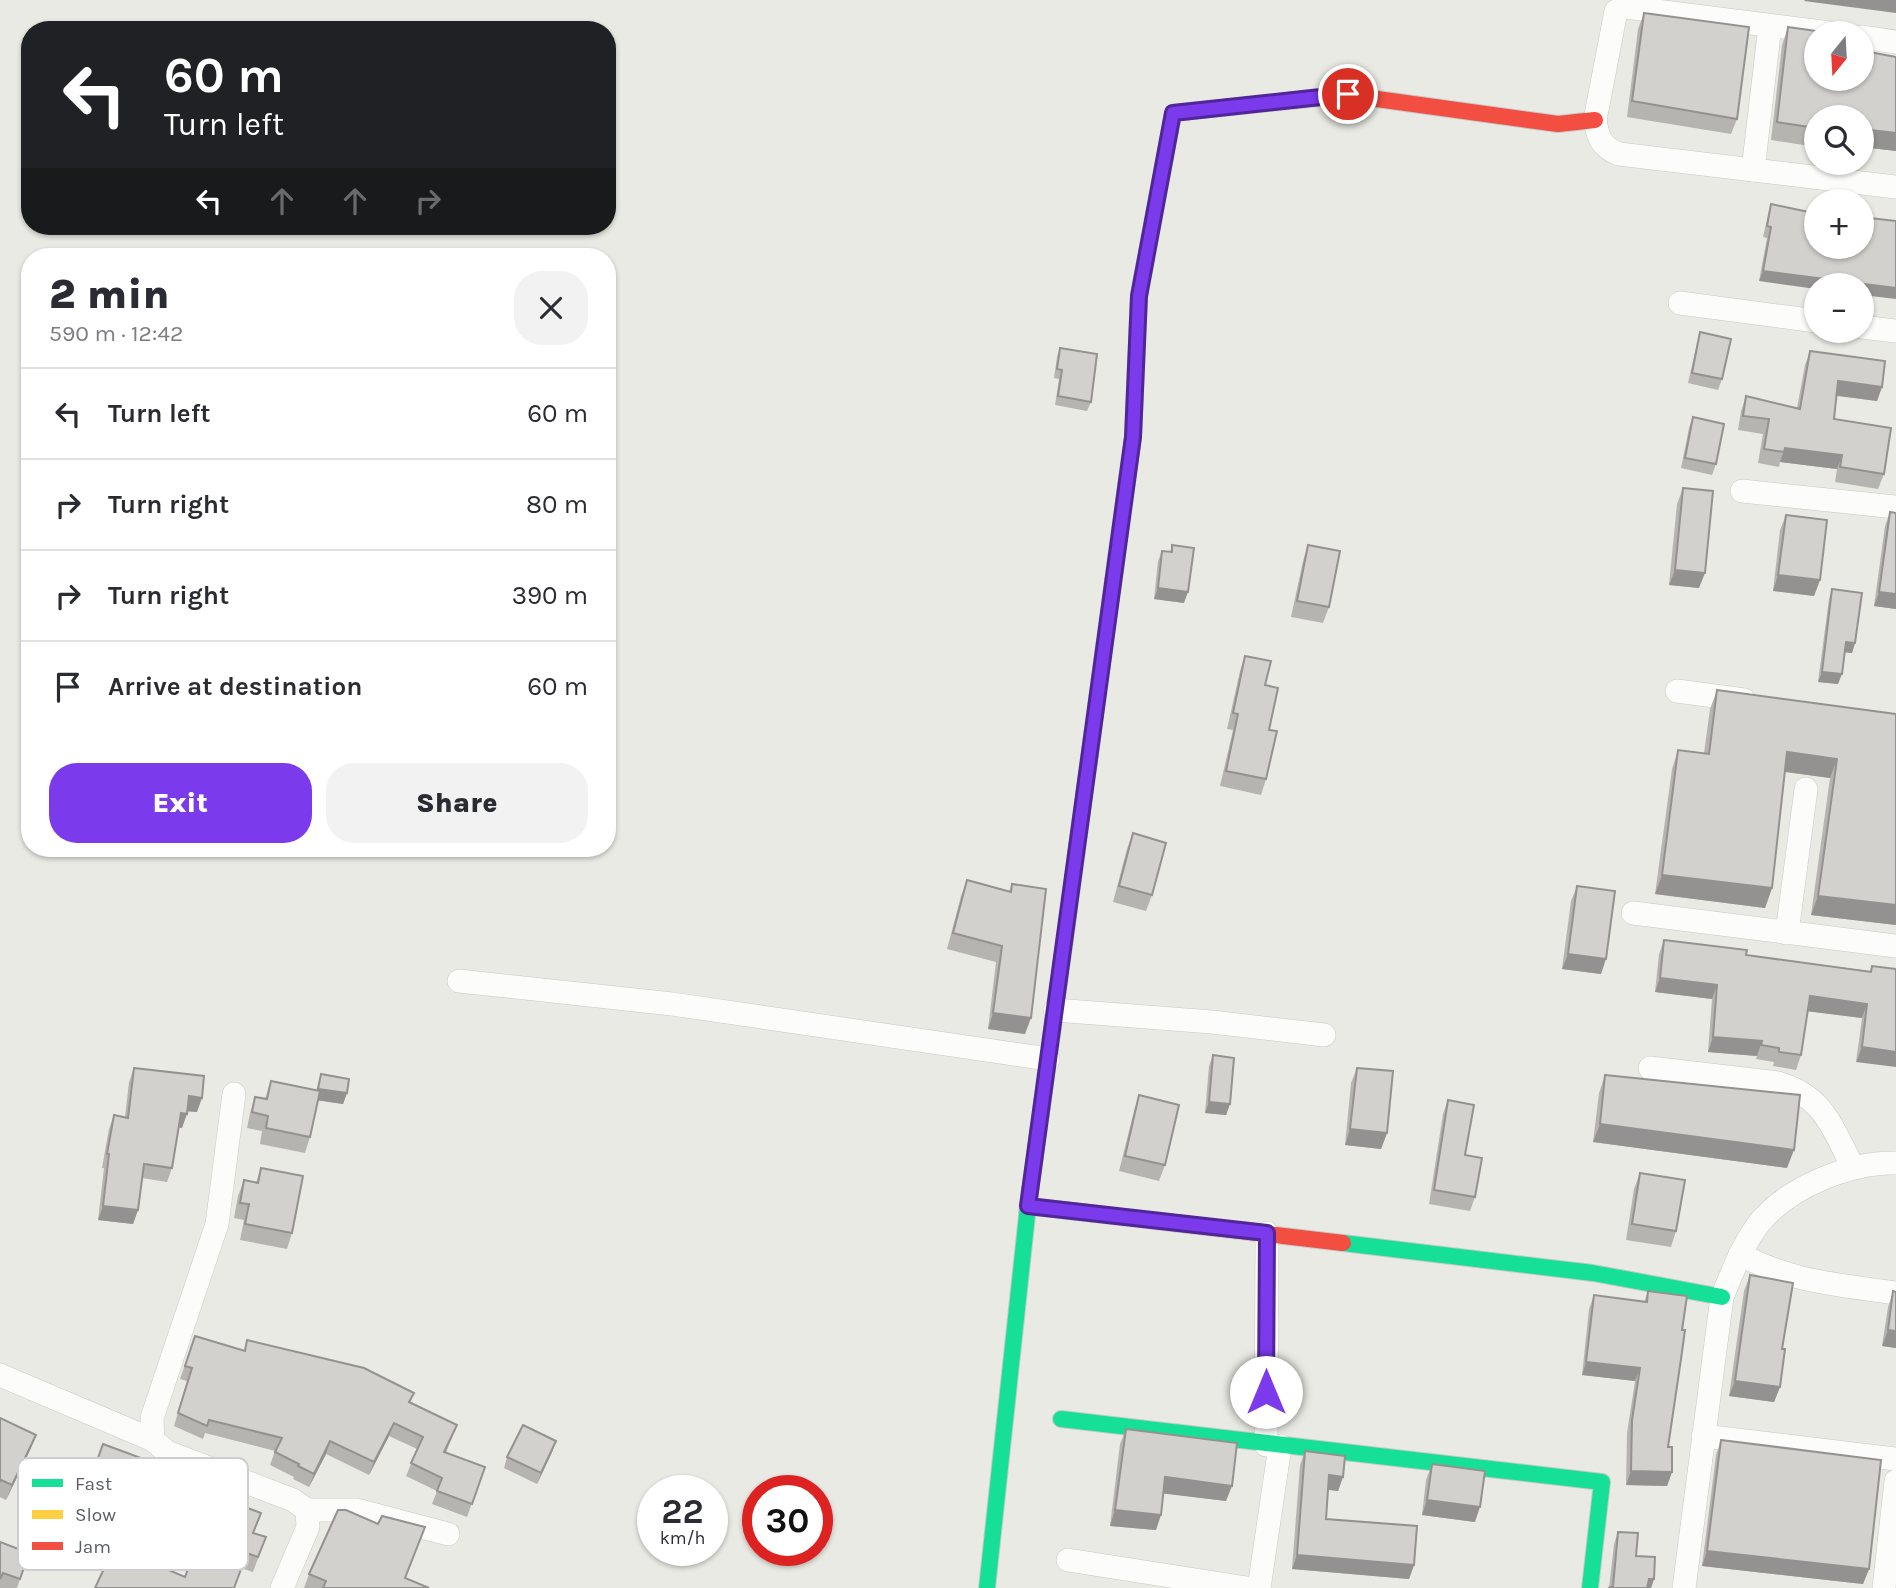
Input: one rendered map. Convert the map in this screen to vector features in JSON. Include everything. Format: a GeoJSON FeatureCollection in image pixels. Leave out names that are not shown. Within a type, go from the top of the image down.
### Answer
{"type":"FeatureCollection","features":[{"type":"Feature","properties":{"kind":"street"},"geometry":{"type":"LineString","coordinates":[[1804,30],[1625,7],[1616,11],[1595,120],[1598,138],[1606,149],[1619,154],[1896,187]]}},
{"type":"Feature","properties":{"kind":"street"},"geometry":{"type":"LineString","coordinates":[[1753,170],[1770,26]]}},
{"type":"Feature","properties":{"kind":"street"},"geometry":{"type":"LineString","coordinates":[[1874,39],[1896,42]]}},
{"type":"Feature","properties":{"kind":"street"},"geometry":{"type":"LineString","coordinates":[[987,1588],[1028,1206],[1133,437],[1139,296],[1173,113],[1348,94],[1558,124],[1595,120]]}},
{"type":"Feature","properties":{"kind":"street"},"geometry":{"type":"LineString","coordinates":[[1680,303],[1804,319]]}},
{"type":"Feature","properties":{"kind":"street"},"geometry":{"type":"LineString","coordinates":[[1874,328],[1896,331]]}},
{"type":"Feature","properties":{"kind":"street"},"geometry":{"type":"LineString","coordinates":[[1742,491],[1896,508]]}},
{"type":"Feature","properties":{"kind":"street"},"geometry":{"type":"LineString","coordinates":[[1677,691],[1773,704]]}},
{"type":"Feature","properties":{"kind":"street"},"geometry":{"type":"LineString","coordinates":[[1787,933],[1807,789]]}},
{"type":"Feature","properties":{"kind":"street"},"geometry":{"type":"LineString","coordinates":[[1633,914],[1896,946]]}},
{"type":"Feature","properties":{"kind":"street"},"geometry":{"type":"LineString","coordinates":[[459,981],[672,1004],[1048,1059]]}},
{"type":"Feature","properties":{"kind":"street"},"geometry":{"type":"LineString","coordinates":[[1055,1010],[1324,1035]]}},
{"type":"Feature","properties":{"kind":"street"},"geometry":{"type":"LineString","coordinates":[[1650,1069],[1778,1083],[1797,1088],[1822,1108],[1853,1167]]}},
{"type":"Feature","properties":{"kind":"street"},"geometry":{"type":"LineString","coordinates":[[153,1440],[152,1418],[216,1224],[234,1094]]}},
{"type":"Feature","properties":{"kind":"street"},"geometry":{"type":"LineString","coordinates":[[1684,1588],[1722,1297],[1740,1254],[1762,1219],[1823,1177],[1853,1167],[1896,1163]]}},
{"type":"Feature","properties":{"kind":"street"},"geometry":{"type":"LineString","coordinates":[[1028,1206],[1593,1273],[1722,1297]]}},
{"type":"Feature","properties":{"kind":"street"},"geometry":{"type":"LineString","coordinates":[[1259,1588],[1273,1445],[1267,1233]]}},
{"type":"Feature","properties":{"kind":"street"},"geometry":{"type":"LineString","coordinates":[[1740,1254],[1767,1269],[1800,1280],[1896,1293]]}},
{"type":"Feature","properties":{"kind":"street"},"geometry":{"type":"LineString","coordinates":[[0,1375],[153,1440],[167,1451],[185,1458]]}},
{"type":"Feature","properties":{"kind":"street"},"geometry":{"type":"LineString","coordinates":[[1061,1419],[1602,1482],[1590,1588]]}},
{"type":"Feature","properties":{"kind":"street"},"geometry":{"type":"LineString","coordinates":[[1703,1436],[1896,1459]]}},
{"type":"Feature","properties":{"kind":"street"},"geometry":{"type":"LineString","coordinates":[[1884,1588],[1896,1481]]}},
{"type":"Feature","properties":{"kind":"street"},"geometry":{"type":"LineString","coordinates":[[248,1482],[293,1500],[307,1510],[358,1510],[448,1534]]}},
{"type":"Feature","properties":{"kind":"street"},"geometry":{"type":"LineString","coordinates":[[282,1588],[308,1527],[307,1510]]}},
{"type":"Feature","properties":{"kind":"street"},"geometry":{"type":"LineString","coordinates":[[1068,1560],[1247,1588]]}},
{"type":"Feature","properties":{"kind":"building"},"geometry":{"type":"Polygon","coordinates":[[[1644,13],[1749,27],[1737,119],[1632,101],[1644,13]]]}},
{"type":"Feature","properties":{"kind":"building"},"geometry":{"type":"Polygon","coordinates":[[[1788,27],[1804,29],[1804,91],[1874,91],[1874,53],[1896,57],[1896,133],[1874,130],[1874,105],[1804,105],[1804,126],[1777,122],[1788,27]]]}},
{"type":"Feature","properties":{"kind":"building"},"geometry":{"type":"Polygon","coordinates":[[[1771,204],[1804,211],[1804,259],[1874,259],[1874,218],[1896,221],[1896,288],[1874,285],[1874,273],[1804,273],[1804,276],[1763,271],[1771,227],[1767,226],[1771,204]]]}},
{"type":"Feature","properties":{"kind":"building"},"geometry":{"type":"Polygon","coordinates":[[[1700,332],[1731,339],[1722,379],[1692,373],[1700,332]]]}},
{"type":"Feature","properties":{"kind":"building"},"geometry":{"type":"Polygon","coordinates":[[[1060,348],[1097,354],[1091,402],[1058,396],[1062,370],[1057,369],[1060,348]]]}},
{"type":"Feature","properties":{"kind":"building"},"geometry":{"type":"Polygon","coordinates":[[[1810,351],[1885,361],[1882,387],[1838,381],[1834,419],[1891,428],[1884,474],[1840,467],[1842,455],[1785,448],[1784,452],[1764,449],[1769,419],[1743,416],[1746,396],[1800,409],[1810,351]]]}},
{"type":"Feature","properties":{"kind":"building"},"geometry":{"type":"Polygon","coordinates":[[[1693,417],[1724,424],[1716,464],[1685,458],[1693,417]]]}},
{"type":"Feature","properties":{"kind":"building"},"geometry":{"type":"Polygon","coordinates":[[[1683,488],[1713,491],[1705,573],[1675,570],[1683,488]]]}},
{"type":"Feature","properties":{"kind":"building"},"geometry":{"type":"Polygon","coordinates":[[[1890,512],[1896,513],[1896,594],[1879,592],[1890,512]]]}},
{"type":"Feature","properties":{"kind":"building"},"geometry":{"type":"Polygon","coordinates":[[[1786,515],[1827,520],[1820,580],[1778,575],[1786,515]]]}},
{"type":"Feature","properties":{"kind":"building"},"geometry":{"type":"Polygon","coordinates":[[[1172,545],[1194,548],[1188,592],[1158,588],[1162,551],[1172,552],[1172,545]]]}},
{"type":"Feature","properties":{"kind":"building"},"geometry":{"type":"Polygon","coordinates":[[[1308,545],[1340,551],[1329,607],[1297,601],[1308,545]]]}},
{"type":"Feature","properties":{"kind":"building"},"geometry":{"type":"Polygon","coordinates":[[[1832,589],[1862,593],[1855,643],[1846,642],[1842,674],[1822,672],[1832,589]]]}},
{"type":"Feature","properties":{"kind":"building"},"geometry":{"type":"Polygon","coordinates":[[[1245,656],[1271,661],[1265,685],[1278,688],[1269,730],[1277,731],[1266,779],[1226,771],[1238,714],[1233,713],[1245,656]]]}},
{"type":"Feature","properties":{"kind":"building"},"geometry":{"type":"Polygon","coordinates":[[[1717,690],[1896,714],[1896,905],[1818,896],[1837,759],[1787,752],[1772,888],[1662,875],[1678,750],[1709,754],[1717,690]]]}},
{"type":"Feature","properties":{"kind":"building"},"geometry":{"type":"Polygon","coordinates":[[[1133,833],[1166,843],[1152,895],[1119,886],[1133,833]]]}},
{"type":"Feature","properties":{"kind":"building"},"geometry":{"type":"Polygon","coordinates":[[[967,880],[1011,892],[1012,884],[1046,889],[1031,1018],[993,1013],[1002,946],[953,933],[967,880]]]}},
{"type":"Feature","properties":{"kind":"building"},"geometry":{"type":"Polygon","coordinates":[[[1577,886],[1615,891],[1606,959],[1568,954],[1577,886]]]}},
{"type":"Feature","properties":{"kind":"building"},"geometry":{"type":"Polygon","coordinates":[[[1664,940],[1747,950],[1746,955],[1871,972],[1872,966],[1896,969],[1896,1052],[1862,1047],[1867,1004],[1810,996],[1801,1055],[1779,1052],[1779,1048],[1761,1045],[1762,1041],[1713,1037],[1717,985],[1660,978],[1664,940]]]}},
{"type":"Feature","properties":{"kind":"building"},"geometry":{"type":"Polygon","coordinates":[[[1213,1055],[1234,1058],[1230,1104],[1209,1102],[1213,1055]]]}},
{"type":"Feature","properties":{"kind":"building"},"geometry":{"type":"Polygon","coordinates":[[[134,1068],[204,1076],[202,1098],[189,1096],[187,1114],[181,1113],[172,1168],[144,1164],[138,1210],[103,1206],[107,1154],[114,1115],[128,1118],[134,1068]]]}},
{"type":"Feature","properties":{"kind":"building"},"geometry":{"type":"Polygon","coordinates":[[[1357,1068],[1393,1071],[1387,1133],[1350,1129],[1357,1068]]]}},
{"type":"Feature","properties":{"kind":"building"},"geometry":{"type":"Polygon","coordinates":[[[321,1074],[349,1079],[347,1093],[318,1089],[321,1074]]]}},
{"type":"Feature","properties":{"kind":"building"},"geometry":{"type":"Polygon","coordinates":[[[1605,1075],[1800,1095],[1794,1150],[1600,1124],[1605,1075]]]}},
{"type":"Feature","properties":{"kind":"building"},"geometry":{"type":"Polygon","coordinates":[[[271,1081],[320,1091],[310,1137],[266,1128],[268,1116],[252,1112],[255,1097],[267,1099],[271,1081]]]}},
{"type":"Feature","properties":{"kind":"building"},"geometry":{"type":"Polygon","coordinates":[[[1139,1095],[1179,1105],[1165,1165],[1125,1156],[1139,1095]]]}},
{"type":"Feature","properties":{"kind":"building"},"geometry":{"type":"Polygon","coordinates":[[[1448,1100],[1474,1105],[1465,1155],[1482,1158],[1475,1197],[1434,1190],[1448,1100]]]}},
{"type":"Feature","properties":{"kind":"building"},"geometry":{"type":"Polygon","coordinates":[[[261,1168],[303,1176],[292,1233],[245,1224],[249,1204],[240,1203],[244,1180],[258,1183],[261,1168]]]}},
{"type":"Feature","properties":{"kind":"building"},"geometry":{"type":"Polygon","coordinates":[[[1640,1173],[1685,1180],[1676,1231],[1632,1224],[1640,1173]]]}},
{"type":"Feature","properties":{"kind":"building"},"geometry":{"type":"Polygon","coordinates":[[[1750,1275],[1793,1283],[1782,1349],[1785,1349],[1780,1387],[1735,1381],[1750,1275]]]}},
{"type":"Feature","properties":{"kind":"building"},"geometry":{"type":"Polygon","coordinates":[[[1648,1291],[1687,1296],[1682,1330],[1685,1330],[1668,1447],[1672,1447],[1672,1472],[1631,1471],[1632,1420],[1640,1368],[1586,1362],[1594,1295],[1647,1302],[1648,1291]]]}},
{"type":"Feature","properties":{"kind":"building"},"geometry":{"type":"Polygon","coordinates":[[[1893,1291],[1896,1292],[1896,1331],[1888,1330],[1893,1291]]]}},
{"type":"Feature","properties":{"kind":"building"},"geometry":{"type":"Polygon","coordinates":[[[195,1336],[245,1351],[247,1340],[364,1368],[414,1393],[409,1402],[457,1425],[444,1452],[485,1467],[472,1504],[437,1491],[442,1478],[411,1463],[423,1437],[394,1423],[374,1462],[330,1441],[314,1474],[275,1452],[282,1438],[209,1420],[207,1426],[178,1413],[192,1368],[185,1366],[195,1336]]]}},
{"type":"Feature","properties":{"kind":"building"},"geometry":{"type":"Polygon","coordinates":[[[0,1418],[36,1435],[25,1458],[18,1458],[18,1472],[12,1485],[0,1481],[0,1418]]]}},
{"type":"Feature","properties":{"kind":"building"},"geometry":{"type":"Polygon","coordinates":[[[523,1425],[556,1441],[541,1473],[507,1457],[523,1425]]]}},
{"type":"Feature","properties":{"kind":"building"},"geometry":{"type":"Polygon","coordinates":[[[1126,1429],[1237,1443],[1232,1486],[1165,1477],[1161,1515],[1115,1510],[1126,1429]]]}},
{"type":"Feature","properties":{"kind":"building"},"geometry":{"type":"Polygon","coordinates":[[[1721,1440],[1881,1460],[1869,1569],[1707,1551],[1721,1440]]]}},
{"type":"Feature","properties":{"kind":"building"},"geometry":{"type":"Polygon","coordinates":[[[103,1444],[141,1458],[98,1458],[103,1444]]]}},
{"type":"Feature","properties":{"kind":"building"},"geometry":{"type":"Polygon","coordinates":[[[1305,1451],[1345,1456],[1343,1477],[1329,1475],[1326,1519],[1417,1526],[1414,1565],[1297,1555],[1305,1451]]]}},
{"type":"Feature","properties":{"kind":"building"},"geometry":{"type":"Polygon","coordinates":[[[1432,1464],[1485,1471],[1480,1507],[1427,1500],[1432,1464]]]}},
{"type":"Feature","properties":{"kind":"building"},"geometry":{"type":"Polygon","coordinates":[[[248,1508],[261,1513],[253,1533],[266,1537],[258,1557],[248,1553],[248,1508]]]}},
{"type":"Feature","properties":{"kind":"building"},"geometry":{"type":"Polygon","coordinates":[[[338,1510],[346,1510],[378,1524],[382,1516],[425,1527],[405,1578],[429,1588],[323,1588],[326,1581],[309,1574],[338,1510]]]}},
{"type":"Feature","properties":{"kind":"building"},"geometry":{"type":"Polygon","coordinates":[[[1618,1532],[1638,1533],[1636,1556],[1655,1557],[1654,1579],[1649,1579],[1647,1588],[1609,1588],[1613,1587],[1618,1532]]]}},
{"type":"Feature","properties":{"kind":"building"},"geometry":{"type":"Polygon","coordinates":[[[0,1542],[18,1549],[18,1570],[23,1570],[20,1579],[3,1573],[0,1579],[0,1542]]]}},
{"type":"Feature","properties":{"kind":"building"},"geometry":{"type":"Polygon","coordinates":[[[103,1570],[168,1570],[185,1577],[188,1570],[241,1570],[234,1588],[95,1588],[103,1570]]]}},
{"type":"Feature","properties":{"kind":"traffic: fast"},"geometry":{"type":"LineString","coordinates":[[987,1588],[1028,1206],[1062,960]]}},
{"type":"Feature","properties":{"kind":"traffic: fast"},"geometry":{"type":"LineString","coordinates":[[1343,1243],[1593,1273],[1722,1297]]}},
{"type":"Feature","properties":{"kind":"traffic: fast"},"geometry":{"type":"LineString","coordinates":[[1061,1419],[1602,1482],[1590,1588]]}},
{"type":"Feature","properties":{"kind":"traffic: slow"},"geometry":{"type":"LineString","coordinates":[[1113,581],[1133,437],[1139,296],[1170,130]]}},
{"type":"Feature","properties":{"kind":"traffic: jam"},"geometry":{"type":"LineString","coordinates":[[1170,130],[1173,113],[1348,95],[1558,124],[1595,120]]}},
{"type":"Feature","properties":{"kind":"traffic: jam"},"geometry":{"type":"LineString","coordinates":[[1062,960],[1113,581]]}},
{"type":"Feature","properties":{"kind":"traffic: jam"},"geometry":{"type":"LineString","coordinates":[[1028,1206],[1343,1243]]}},
{"type":"Feature","properties":{"kind":"route"},"geometry":{"type":"LineString","coordinates":[[1266,1392],[1267,1233],[1028,1206],[1133,437],[1139,296],[1173,113],[1348,94]]}}]}
